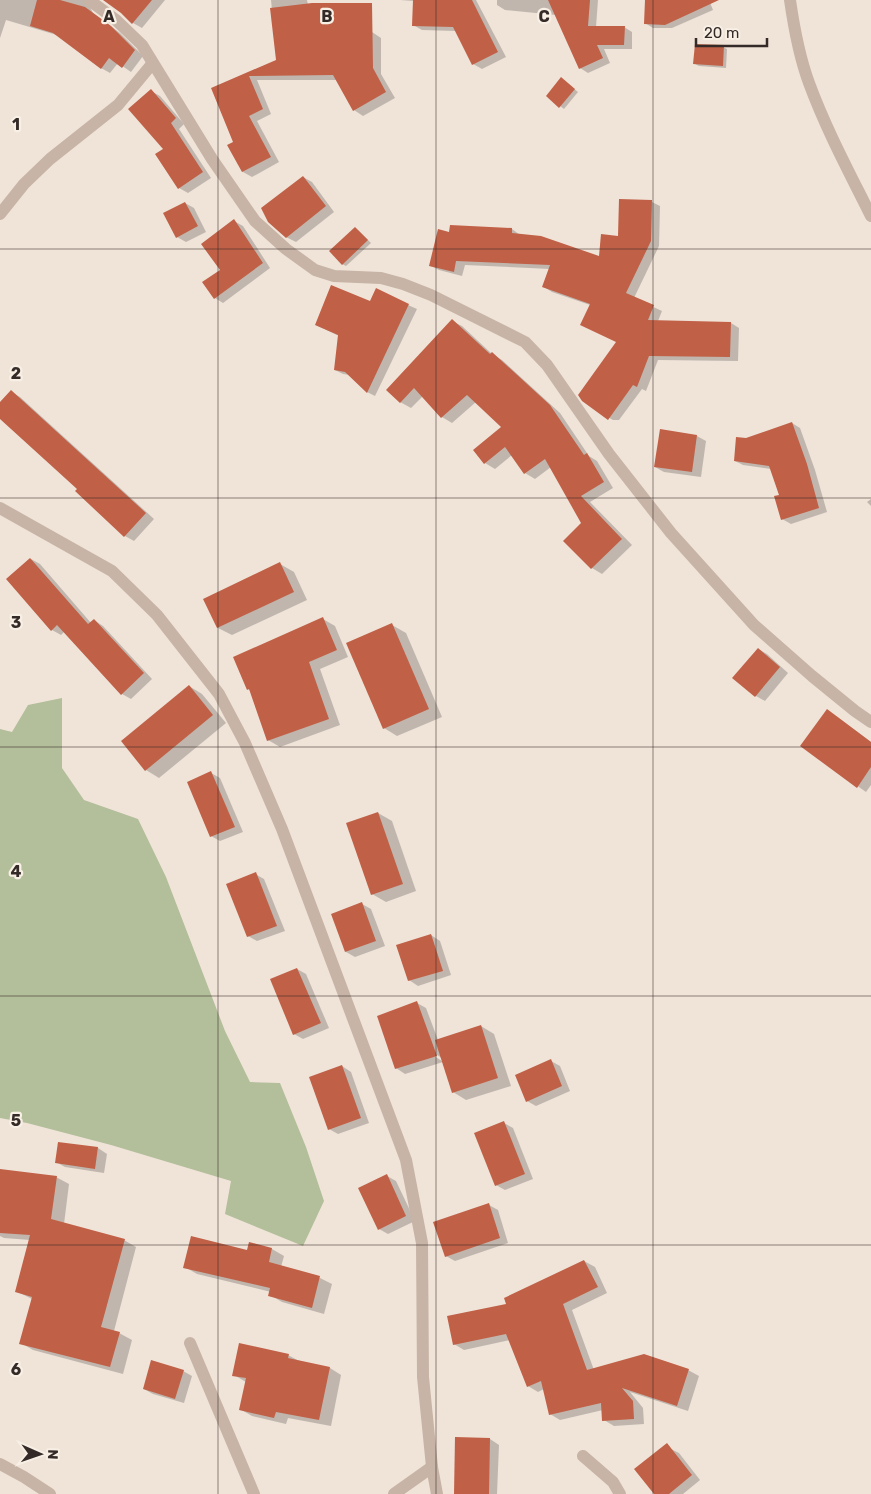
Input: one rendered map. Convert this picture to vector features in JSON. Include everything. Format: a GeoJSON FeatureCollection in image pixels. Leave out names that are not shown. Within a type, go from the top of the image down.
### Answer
{"type":"FeatureCollection","features":[{"type":"Feature","properties":{"kind":"street"},"geometry":{"type":"LineString","coordinates":[[89,0],[116,20],[142,45],[212,159],[255,221],[286,249],[315,270],[334,276],[381,278],[403,284],[432,295],[525,342],[547,365],[609,454],[672,533],[754,624],[812,676],[871,722]]}},
{"type":"Feature","properties":{"kind":"street"},"geometry":{"type":"LineString","coordinates":[[790,0],[795,34],[809,82],[841,157],[871,216]]}},
{"type":"Feature","properties":{"kind":"street"},"geometry":{"type":"LineString","coordinates":[[0,214],[24,184],[50,159],[118,105],[152,64]]}},
{"type":"Feature","properties":{"kind":"street"},"geometry":{"type":"LineString","coordinates":[[0,508],[112,571],[157,615],[220,694],[245,743],[282,829],[406,1160],[422,1243],[422,1377],[432,1468],[437,1494]]}},
{"type":"Feature","properties":{"kind":"street"},"geometry":{"type":"LineString","coordinates":[[190,1343],[254,1494]]}},
{"type":"Feature","properties":{"kind":"street"},"geometry":{"type":"LineString","coordinates":[[583,1456],[613,1482],[620,1494]]}},
{"type":"Feature","properties":{"kind":"street"},"geometry":{"type":"LineString","coordinates":[[0,1464],[50,1494]]}},
{"type":"Feature","properties":{"kind":"street"},"geometry":{"type":"LineString","coordinates":[[394,1494],[432,1468]]}},
{"type":"Feature","properties":{"kind":"green space"},"geometry":{"type":"Polygon","coordinates":[[[62,698],[62,768],[84,800],[138,819],[166,877],[225,1031],[250,1082],[280,1083],[306,1147],[324,1201],[303,1246],[225,1214],[231,1181],[111,1145],[27,1123],[0,1118],[0,729],[12,732],[28,705],[62,698]]]}},
{"type":"Feature","properties":{"kind":"building"},"geometry":{"type":"Polygon","coordinates":[[[37,0],[60,0],[85,7],[111,26],[135,50],[122,68],[109,58],[101,69],[53,33],[30,26],[37,0]]]}},
{"type":"Feature","properties":{"kind":"building"},"geometry":{"type":"Polygon","coordinates":[[[103,0],[152,0],[132,24],[103,0]]]}},
{"type":"Feature","properties":{"kind":"building"},"geometry":{"type":"Polygon","coordinates":[[[413,0],[472,0],[498,52],[472,65],[453,27],[412,26],[413,0]]]}},
{"type":"Feature","properties":{"kind":"building"},"geometry":{"type":"Polygon","coordinates":[[[548,0],[590,0],[588,26],[625,26],[624,45],[597,45],[603,58],[579,69],[548,0]]]}},
{"type":"Feature","properties":{"kind":"building"},"geometry":{"type":"Polygon","coordinates":[[[645,0],[719,0],[665,25],[644,24],[645,0]]]}},
{"type":"Feature","properties":{"kind":"building"},"geometry":{"type":"Polygon","coordinates":[[[312,3],[372,3],[373,68],[386,92],[353,111],[333,75],[249,76],[263,109],[249,116],[271,157],[242,172],[227,145],[233,142],[211,88],[276,60],[270,8],[312,3]]]}},
{"type":"Feature","properties":{"kind":"building"},"geometry":{"type":"Polygon","coordinates":[[[695,44],[724,45],[723,66],[693,64],[695,44]]]}},
{"type":"Feature","properties":{"kind":"building"},"geometry":{"type":"Polygon","coordinates":[[[561,77],[575,89],[559,108],[546,96],[561,77]]]}},
{"type":"Feature","properties":{"kind":"building"},"geometry":{"type":"Polygon","coordinates":[[[151,89],[176,118],[171,123],[203,172],[178,189],[155,154],[163,149],[128,109],[151,89]]]}},
{"type":"Feature","properties":{"kind":"building"},"geometry":{"type":"Polygon","coordinates":[[[303,176],[326,206],[286,238],[268,222],[261,208],[303,176]]]}},
{"type":"Feature","properties":{"kind":"building"},"geometry":{"type":"Polygon","coordinates":[[[619,199],[652,200],[651,241],[626,293],[654,305],[648,320],[731,322],[730,357],[649,356],[637,387],[633,385],[608,420],[582,401],[578,395],[616,342],[580,325],[590,304],[542,287],[550,265],[456,261],[454,272],[429,266],[438,229],[449,232],[450,225],[512,228],[512,233],[541,236],[599,256],[601,234],[618,236],[619,199]]]}},
{"type":"Feature","properties":{"kind":"building"},"geometry":{"type":"Polygon","coordinates":[[[185,202],[198,226],[176,238],[163,213],[185,202]]]}},
{"type":"Feature","properties":{"kind":"building"},"geometry":{"type":"Polygon","coordinates":[[[234,219],[263,263],[214,299],[202,282],[220,270],[201,244],[234,219]]]}},
{"type":"Feature","properties":{"kind":"building"},"geometry":{"type":"Polygon","coordinates":[[[355,227],[368,240],[342,265],[329,251],[355,227]]]}},
{"type":"Feature","properties":{"kind":"building"},"geometry":{"type":"Polygon","coordinates":[[[331,285],[370,301],[376,288],[409,304],[367,393],[345,372],[334,370],[338,335],[315,325],[331,285]]]}},
{"type":"Feature","properties":{"kind":"building"},"geometry":{"type":"Polygon","coordinates":[[[452,319],[490,354],[492,352],[550,405],[584,455],[587,453],[604,482],[581,496],[622,539],[591,569],[563,541],[581,523],[545,459],[524,474],[505,447],[484,464],[473,450],[501,427],[467,395],[441,418],[414,388],[400,403],[386,390],[452,319]]]}},
{"type":"Feature","properties":{"kind":"building"},"geometry":{"type":"Polygon","coordinates":[[[11,390],[146,513],[124,537],[75,491],[77,489],[0,419],[0,402],[11,390]]]}},
{"type":"Feature","properties":{"kind":"building"},"geometry":{"type":"Polygon","coordinates":[[[792,422],[807,464],[819,508],[781,520],[774,496],[779,495],[769,466],[734,461],[736,437],[746,438],[792,422]]]}},
{"type":"Feature","properties":{"kind":"building"},"geometry":{"type":"Polygon","coordinates":[[[660,429],[697,435],[692,472],[654,467],[660,429]]]}},
{"type":"Feature","properties":{"kind":"building"},"geometry":{"type":"Polygon","coordinates":[[[30,558],[88,624],[94,619],[144,673],[121,695],[57,625],[51,631],[6,579],[30,558]]]}},
{"type":"Feature","properties":{"kind":"building"},"geometry":{"type":"Polygon","coordinates":[[[280,562],[294,592],[217,628],[203,599],[280,562]]]}},
{"type":"Feature","properties":{"kind":"building"},"geometry":{"type":"Polygon","coordinates":[[[323,617],[337,650],[309,662],[329,719],[267,741],[249,689],[247,690],[233,657],[323,617]]]}},
{"type":"Feature","properties":{"kind":"building"},"geometry":{"type":"Polygon","coordinates":[[[392,623],[429,709],[383,729],[346,643],[392,623]]]}},
{"type":"Feature","properties":{"kind":"building"},"geometry":{"type":"Polygon","coordinates":[[[758,648],[780,667],[755,697],[732,678],[758,648]]]}},
{"type":"Feature","properties":{"kind":"building"},"geometry":{"type":"Polygon","coordinates":[[[189,685],[213,715],[145,771],[121,741],[189,685]]]}},
{"type":"Feature","properties":{"kind":"building"},"geometry":{"type":"Polygon","coordinates":[[[827,709],[871,742],[871,767],[857,788],[800,746],[827,709]]]}},
{"type":"Feature","properties":{"kind":"building"},"geometry":{"type":"Polygon","coordinates":[[[211,771],[235,827],[210,837],[187,782],[211,771]]]}},
{"type":"Feature","properties":{"kind":"building"},"geometry":{"type":"Polygon","coordinates":[[[378,812],[403,884],[371,895],[346,823],[378,812]]]}},
{"type":"Feature","properties":{"kind":"building"},"geometry":{"type":"Polygon","coordinates":[[[256,872],[277,926],[247,937],[226,884],[256,872]]]}},
{"type":"Feature","properties":{"kind":"building"},"geometry":{"type":"Polygon","coordinates":[[[362,902],[376,941],[345,952],[331,914],[362,902]]]}},
{"type":"Feature","properties":{"kind":"building"},"geometry":{"type":"Polygon","coordinates":[[[431,934],[443,971],[408,981],[396,945],[431,934]]]}},
{"type":"Feature","properties":{"kind":"building"},"geometry":{"type":"Polygon","coordinates":[[[297,968],[321,1023],[293,1035],[270,979],[297,968]]]}},
{"type":"Feature","properties":{"kind":"building"},"geometry":{"type":"Polygon","coordinates":[[[417,1001],[437,1056],[395,1069],[377,1016],[417,1001]]]}},
{"type":"Feature","properties":{"kind":"building"},"geometry":{"type":"Polygon","coordinates":[[[481,1025],[498,1078],[452,1093],[435,1040],[481,1025]]]}},
{"type":"Feature","properties":{"kind":"building"},"geometry":{"type":"Polygon","coordinates":[[[551,1059],[562,1086],[526,1102],[515,1075],[551,1059]]]}},
{"type":"Feature","properties":{"kind":"building"},"geometry":{"type":"Polygon","coordinates":[[[342,1065],[361,1118],[328,1130],[309,1077],[342,1065]]]}},
{"type":"Feature","properties":{"kind":"building"},"geometry":{"type":"Polygon","coordinates":[[[504,1121],[525,1174],[495,1186],[474,1133],[504,1121]]]}},
{"type":"Feature","properties":{"kind":"building"},"geometry":{"type":"Polygon","coordinates":[[[58,1142],[98,1147],[95,1169],[55,1163],[58,1142]]]}},
{"type":"Feature","properties":{"kind":"building"},"geometry":{"type":"Polygon","coordinates":[[[0,1169],[57,1176],[51,1219],[125,1239],[101,1327],[120,1332],[110,1367],[19,1344],[32,1297],[15,1292],[30,1235],[0,1233],[0,1169]]]}},
{"type":"Feature","properties":{"kind":"building"},"geometry":{"type":"Polygon","coordinates":[[[387,1174],[406,1216],[378,1230],[358,1188],[387,1174]]]}},
{"type":"Feature","properties":{"kind":"building"},"geometry":{"type":"Polygon","coordinates":[[[489,1203],[500,1238],[445,1257],[433,1222],[489,1203]]]}},
{"type":"Feature","properties":{"kind":"building"},"geometry":{"type":"Polygon","coordinates":[[[191,1236],[247,1250],[249,1242],[272,1248],[269,1262],[320,1276],[312,1308],[268,1296],[270,1288],[183,1268],[191,1236]]]}},
{"type":"Feature","properties":{"kind":"building"},"geometry":{"type":"Polygon","coordinates":[[[584,1260],[598,1287],[563,1304],[587,1370],[644,1354],[689,1369],[677,1406],[622,1388],[633,1401],[634,1419],[602,1421],[601,1403],[549,1415],[541,1381],[527,1387],[506,1334],[453,1345],[447,1316],[506,1304],[504,1298],[584,1260]]]}},
{"type":"Feature","properties":{"kind":"building"},"geometry":{"type":"Polygon","coordinates":[[[239,1343],[289,1354],[288,1358],[330,1367],[319,1420],[276,1412],[274,1418],[239,1410],[246,1378],[232,1376],[239,1343]]]}},
{"type":"Feature","properties":{"kind":"building"},"geometry":{"type":"Polygon","coordinates":[[[151,1360],[184,1370],[175,1399],[143,1389],[151,1360]]]}},
{"type":"Feature","properties":{"kind":"building"},"geometry":{"type":"Polygon","coordinates":[[[455,1437],[490,1438],[489,1494],[454,1494],[455,1437]]]}},
{"type":"Feature","properties":{"kind":"building"},"geometry":{"type":"Polygon","coordinates":[[[667,1443],[692,1475],[669,1494],[654,1494],[634,1469],[667,1443]]]}}]}
